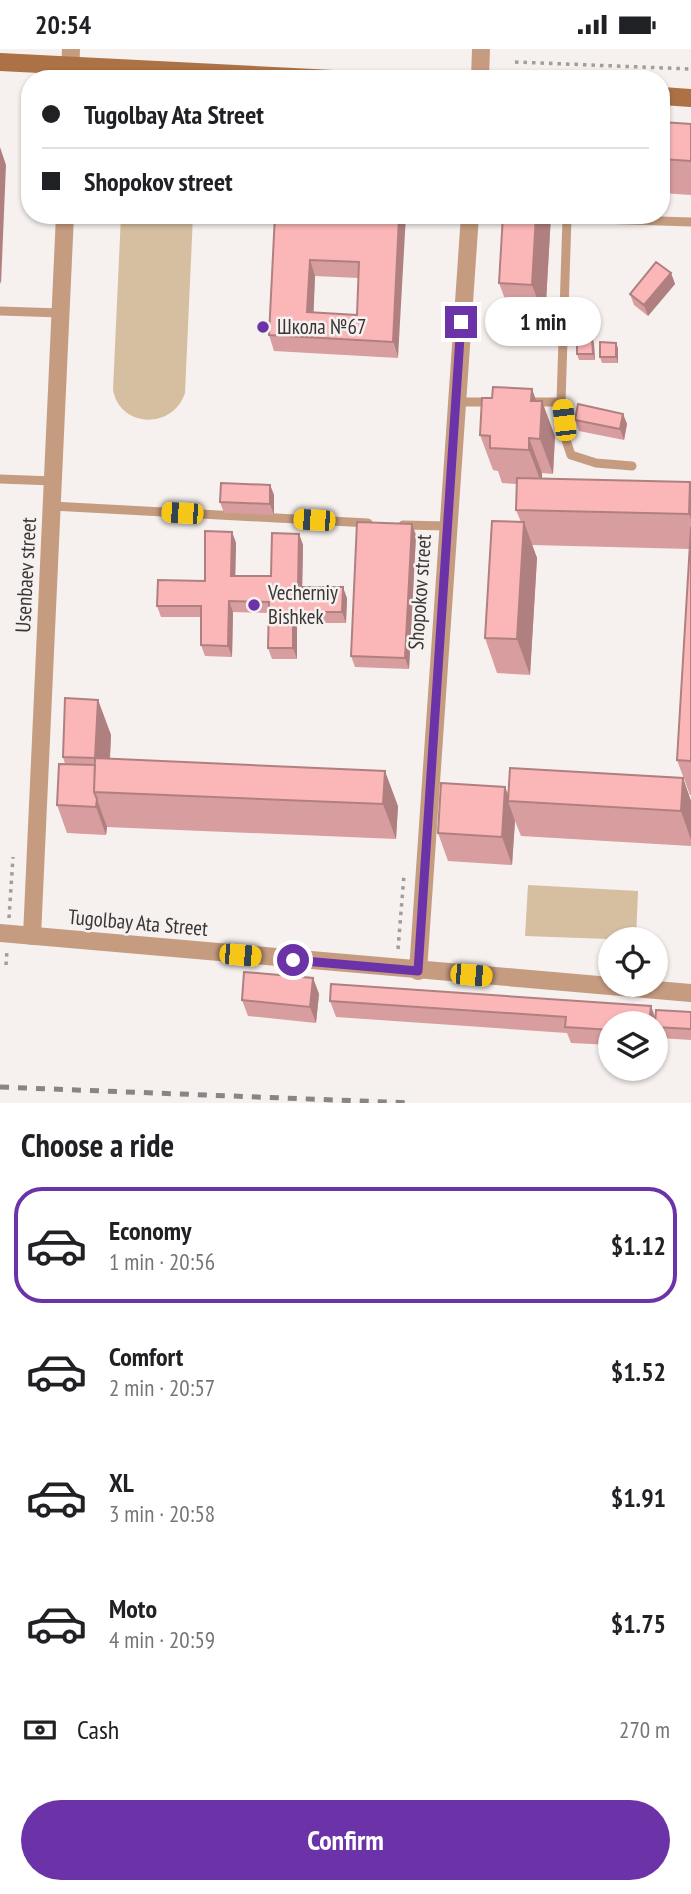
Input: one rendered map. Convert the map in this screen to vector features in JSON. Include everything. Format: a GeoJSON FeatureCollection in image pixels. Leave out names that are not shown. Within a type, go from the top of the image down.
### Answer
{"type":"FeatureCollection","features":[{"type":"Feature","properties":{"kind":"main road"},"geometry":{"type":"LineString","coordinates":[[0,62],[175,70]]}},
{"type":"Feature","properties":{"kind":"main road"},"geometry":{"type":"LineString","coordinates":[[670,96],[691,97]]}},
{"type":"Feature","properties":{"kind":"street"},"geometry":{"type":"LineString","coordinates":[[480,70],[481,49]]}},
{"type":"Feature","properties":{"kind":"street","name":"Usenbaev street"},"geometry":{"type":"LineString","coordinates":[[32,936],[65,224]]}},
{"type":"Feature","properties":{"kind":"street","name":"Shopokov street"},"geometry":{"type":"LineString","coordinates":[[418,971],[469,224]]}},
{"type":"Feature","properties":{"kind":"street","name":"Tugolbay Ata Street"},"geometry":{"type":"LineString","coordinates":[[4,934],[691,993]]}},
{"type":"Feature","properties":{"kind":"lane"},"geometry":{"type":"LineString","coordinates":[[670,221],[691,222]]}},
{"type":"Feature","properties":{"kind":"lane"},"geometry":{"type":"LineString","coordinates":[[567,224],[561,402],[565,437],[571,454],[596,463],[632,466]]}},
{"type":"Feature","properties":{"kind":"lane"},"geometry":{"type":"LineString","coordinates":[[0,311],[61,313]]}},
{"type":"Feature","properties":{"kind":"lane"},"geometry":{"type":"LineString","coordinates":[[455,402],[507,402]]}},
{"type":"Feature","properties":{"kind":"lane"},"geometry":{"type":"LineString","coordinates":[[521,402],[561,402]]}},
{"type":"Feature","properties":{"kind":"lane"},"geometry":{"type":"LineString","coordinates":[[0,479],[53,481]]}},
{"type":"Feature","properties":{"kind":"lane"},"geometry":{"type":"LineString","coordinates":[[52,506],[378,524]]}},
{"type":"Feature","properties":{"kind":"lane"},"geometry":{"type":"LineString","coordinates":[[391,525],[447,526]]}},
{"type":"Feature","properties":{"kind":"path"},"geometry":{"type":"LineString","coordinates":[[515,62],[691,69]]}},
{"type":"Feature","properties":{"kind":"path"},"geometry":{"type":"LineString","coordinates":[[6,965],[4,934],[13,857]]}},
{"type":"Feature","properties":{"kind":"path"},"geometry":{"type":"LineString","coordinates":[[397,969],[404,875]]}},
{"type":"Feature","properties":{"kind":"shaded area"},"geometry":{"type":"Polygon","coordinates":[[[121,224],[193,224],[185,393],[179,405],[170,413],[147,420],[126,412],[118,403],[113,390],[121,224]]]}},
{"type":"Feature","properties":{"kind":"shaded area"},"geometry":{"type":"Polygon","coordinates":[[[528,885],[638,891],[637,927],[598,927],[598,939],[525,936],[528,885]]]}},
{"type":"Feature","properties":{"kind":"building"},"geometry":{"type":"Polygon","coordinates":[[[670,123],[691,124],[691,161],[670,160],[670,123]]]}},
{"type":"Feature","properties":{"kind":"building"},"geometry":{"type":"Polygon","coordinates":[[[275,224],[399,224],[393,342],[269,335],[275,224]],[[310,260],[307,312],[357,315],[359,262],[310,260]]]}},
{"type":"Feature","properties":{"kind":"building"},"geometry":{"type":"Polygon","coordinates":[[[502,224],[535,224],[532,285],[499,283],[502,224]]]}},
{"type":"Feature","properties":{"kind":"building"},"geometry":{"type":"Polygon","coordinates":[[[656,262],[671,273],[644,305],[630,294],[656,262]]]}},
{"type":"Feature","properties":{"kind":"building"},"geometry":{"type":"Polygon","coordinates":[[[577,338],[592,338],[593,354],[577,354],[577,338]]]}},
{"type":"Feature","properties":{"kind":"building"},"geometry":{"type":"Polygon","coordinates":[[[600,342],[616,343],[616,357],[600,357],[600,342]]]}},
{"type":"Feature","properties":{"kind":"building"},"geometry":{"type":"Polygon","coordinates":[[[493,387],[532,389],[531,401],[542,401],[540,439],[529,438],[529,450],[490,448],[490,436],[480,435],[482,398],[492,398],[493,387]]]}},
{"type":"Feature","properties":{"kind":"building"},"geometry":{"type":"Polygon","coordinates":[[[578,404],[623,414],[620,429],[575,420],[578,404]]]}},
{"type":"Feature","properties":{"kind":"building"},"geometry":{"type":"Polygon","coordinates":[[[517,478],[690,482],[689,514],[516,510],[517,478]]]}},
{"type":"Feature","properties":{"kind":"building"},"geometry":{"type":"Polygon","coordinates":[[[221,483],[270,485],[270,504],[220,502],[221,483]]]}},
{"type":"Feature","properties":{"kind":"building"},"geometry":{"type":"Polygon","coordinates":[[[492,521],[524,522],[517,639],[485,638],[492,521]]]}},
{"type":"Feature","properties":{"kind":"building"},"geometry":{"type":"Polygon","coordinates":[[[357,522],[412,524],[405,658],[351,656],[357,522]]]}},
{"type":"Feature","properties":{"kind":"building"},"geometry":{"type":"Polygon","coordinates":[[[691,527],[691,761],[677,760],[691,527]]]}},
{"type":"Feature","properties":{"kind":"building","name":"Vecherniy Bishkek"},"geometry":{"type":"Polygon","coordinates":[[[205,531],[232,532],[231,576],[271,576],[272,533],[299,534],[298,587],[343,587],[342,612],[293,612],[293,648],[268,648],[269,602],[229,601],[228,646],[201,645],[201,606],[157,606],[158,580],[205,581],[205,531]]]}},
{"type":"Feature","properties":{"kind":"building"},"geometry":{"type":"Polygon","coordinates":[[[65,698],[98,700],[95,758],[63,757],[65,698]]]}},
{"type":"Feature","properties":{"kind":"building"},"geometry":{"type":"Polygon","coordinates":[[[95,758],[385,771],[383,804],[94,792],[95,758]]]}},
{"type":"Feature","properties":{"kind":"building"},"geometry":{"type":"Polygon","coordinates":[[[59,764],[95,765],[96,807],[57,805],[59,764]]]}},
{"type":"Feature","properties":{"kind":"building"},"geometry":{"type":"Polygon","coordinates":[[[510,768],[683,778],[681,811],[508,801],[510,768]]]}},
{"type":"Feature","properties":{"kind":"building"},"geometry":{"type":"Polygon","coordinates":[[[441,783],[505,787],[502,837],[438,833],[441,783]]]}},
{"type":"Feature","properties":{"kind":"building"},"geometry":{"type":"Polygon","coordinates":[[[244,972],[313,978],[310,1007],[242,1000],[244,972]]]}},
{"type":"Feature","properties":{"kind":"building"},"geometry":{"type":"Polygon","coordinates":[[[331,984],[651,1006],[650,1011],[598,1011],[598,1029],[565,1027],[566,1017],[330,1001],[331,984]]]}},
{"type":"Feature","properties":{"kind":"building"},"geometry":{"type":"Polygon","coordinates":[[[656,1010],[691,1012],[691,1029],[668,1028],[668,1011],[656,1010]]]}},
{"type":"Feature","properties":{"kind":"railway"},"geometry":{"type":"LineString","coordinates":[[0,1087],[412,1103]]}},
{"type":"Feature","properties":{"kind":"place","name":"Школа №67"},"geometry":{"type":"Point","coordinates":[263,327]}},
{"type":"Feature","properties":{"kind":"place","name":"Vecherniy Bishkek"},"geometry":{"type":"Point","coordinates":[254,605]}},
{"type":"Feature","properties":{"kind":"route"},"geometry":{"type":"LineString","coordinates":[[293,960],[418,971],[461,322]]}}]}
